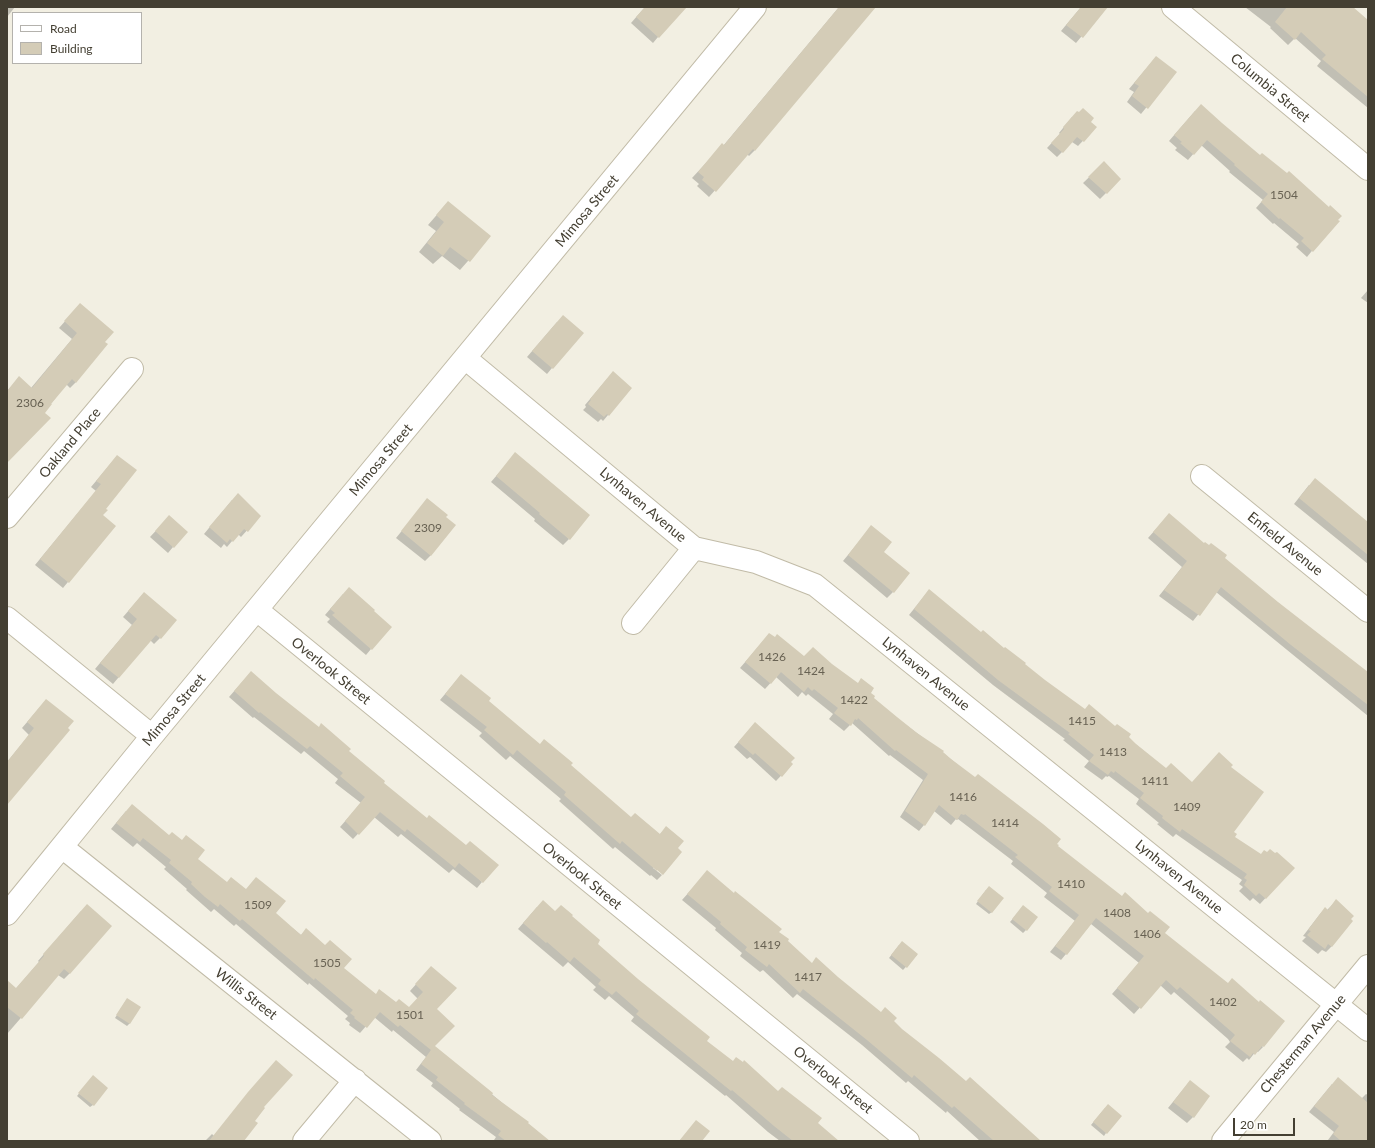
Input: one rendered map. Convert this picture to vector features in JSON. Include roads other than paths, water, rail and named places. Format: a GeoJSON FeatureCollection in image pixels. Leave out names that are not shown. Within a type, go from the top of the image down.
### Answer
{"type":"FeatureCollection","features":[{"type":"Feature","properties":{"kind":"street","name":"Mimosa Street"},"geometry":{"type":"LineString","coordinates":[[7,914],[152,736],[755,7]]}},
{"type":"Feature","properties":{"kind":"street","name":"Columbia Street"},"geometry":{"type":"LineString","coordinates":[[1173,7],[1368,169]]}},
{"type":"Feature","properties":{"kind":"street","name":"Lynhaven Avenue"},"geometry":{"type":"LineString","coordinates":[[465,358],[694,548],[756,562],[815,585],[1368,1030]]}},
{"type":"Feature","properties":{"kind":"street","name":"Oakland Place"},"geometry":{"type":"LineString","coordinates":[[7,517],[132,369]]}},
{"type":"Feature","properties":{"kind":"street","name":"Enfield Avenue"},"geometry":{"type":"LineString","coordinates":[[1202,476],[1368,612]]}},
{"type":"Feature","properties":{"kind":"street"},"geometry":{"type":"LineString","coordinates":[[633,623],[694,548]]}},
{"type":"Feature","properties":{"kind":"street","name":"Overlook Street"},"geometry":{"type":"LineString","coordinates":[[257,610],[908,1141]]}},
{"type":"Feature","properties":{"kind":"street"},"geometry":{"type":"LineString","coordinates":[[7,618],[152,736]]}},
{"type":"Feature","properties":{"kind":"street","name":"Willis Street"},"geometry":{"type":"LineString","coordinates":[[62,847],[430,1141]]}},
{"type":"Feature","properties":{"kind":"street","name":"Chesterman Avenue"},"geometry":{"type":"LineString","coordinates":[[1223,1141],[1368,966]]}},
{"type":"Feature","properties":{"kind":"street"},"geometry":{"type":"LineString","coordinates":[[304,1141],[355,1080]]}}]}
